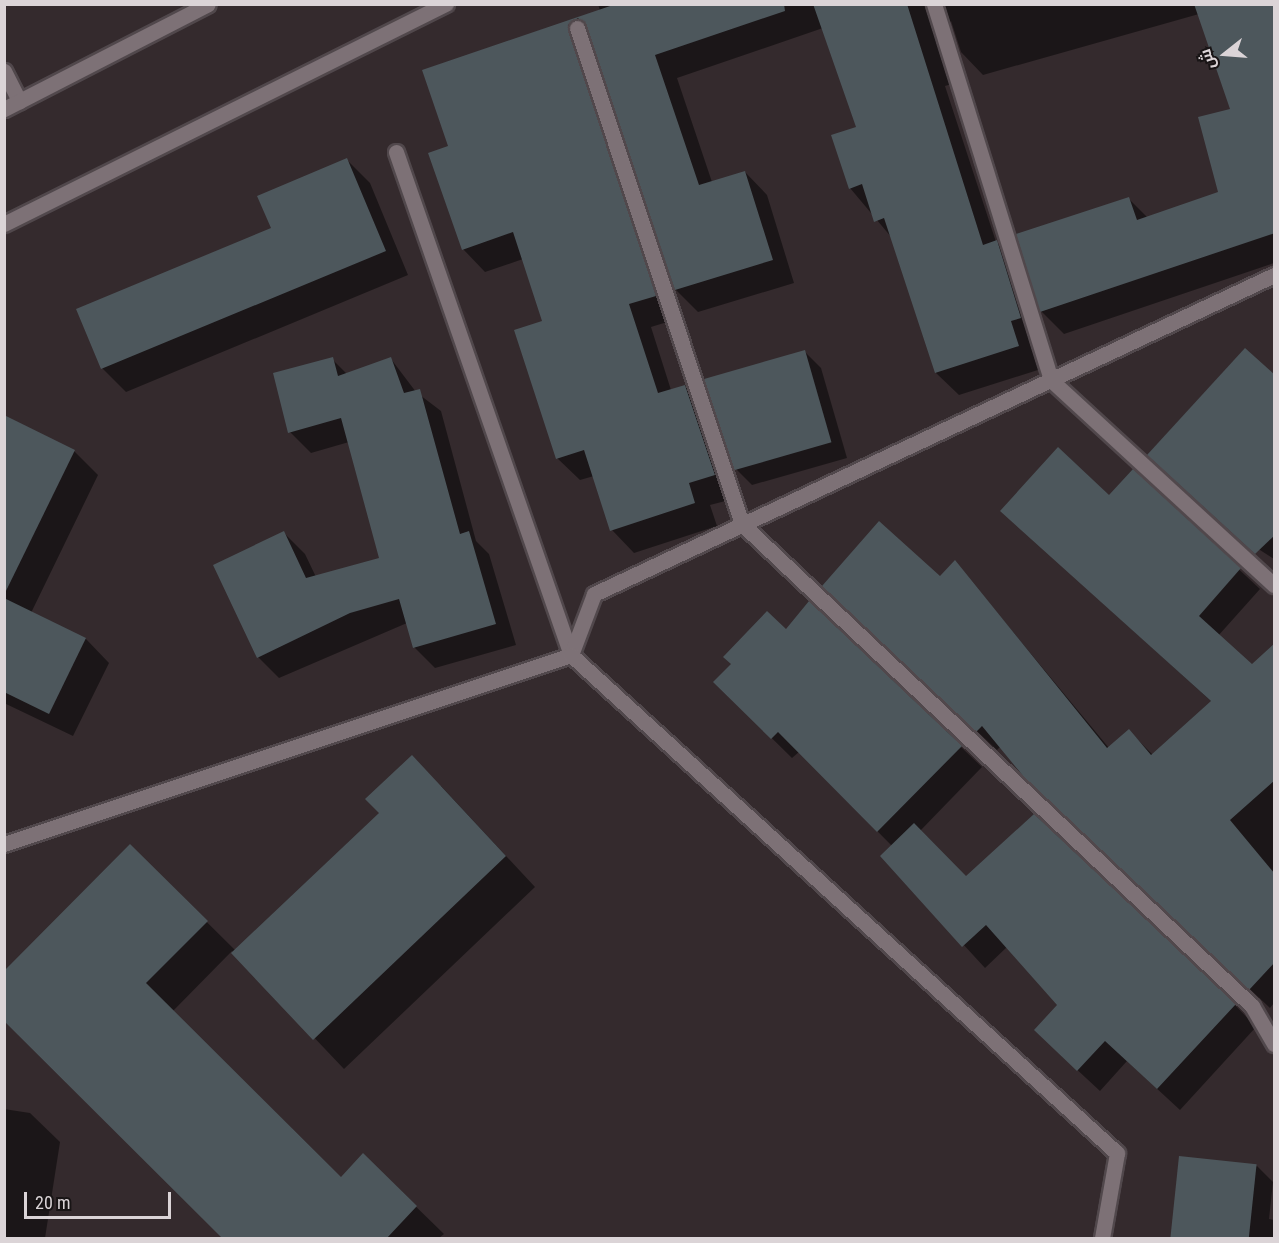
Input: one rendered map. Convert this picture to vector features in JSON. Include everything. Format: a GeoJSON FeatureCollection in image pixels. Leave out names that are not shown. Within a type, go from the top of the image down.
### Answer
{"type":"FeatureCollection","features":[{"type":"Feature","properties":{"kind":"street"},"geometry":{"type":"LineString","coordinates":[[4,109],[208,4]]}},
{"type":"Feature","properties":{"kind":"street"},"geometry":{"type":"LineString","coordinates":[[4,224],[446,4]]}},
{"type":"Feature","properties":{"kind":"street"},"geometry":{"type":"LineString","coordinates":[[934,4],[1051,380],[1275,585]]}},
{"type":"Feature","properties":{"kind":"street"},"geometry":{"type":"LineString","coordinates":[[577,28],[742,524],[1251,1006],[1275,1044]]}},
{"type":"Feature","properties":{"kind":"street"},"geometry":{"type":"LineString","coordinates":[[4,71],[19,101]]}},
{"type":"Feature","properties":{"kind":"street"},"geometry":{"type":"LineString","coordinates":[[396,153],[572,655],[1117,1153],[1102,1239]]}},
{"type":"Feature","properties":{"kind":"street"},"geometry":{"type":"LineString","coordinates":[[572,655],[594,594],[1275,275]]}},
{"type":"Feature","properties":{"kind":"street"},"geometry":{"type":"LineString","coordinates":[[4,844],[572,655]]}},
{"type":"Feature","properties":{"kind":"building"},"geometry":{"type":"Polygon","coordinates":[[[616,4],[784,4],[785,11],[655,55],[699,185],[745,171],[773,260],[675,290],[586,25],[578,18],[568,25],[656,296],[629,304],[658,393],[685,385],[715,475],[689,483],[695,503],[610,531],[584,450],[556,459],[514,330],[542,321],[513,232],[462,250],[428,153],[448,146],[422,70],[616,4]]]}},
{"type":"Feature","properties":{"kind":"building"},"geometry":{"type":"Polygon","coordinates":[[[813,4],[907,4],[983,245],[997,240],[1021,318],[1011,321],[1019,346],[935,373],[884,218],[874,222],[862,184],[849,189],[831,135],[856,127],[813,4]]]}},
{"type":"Feature","properties":{"kind":"building"},"geometry":{"type":"Polygon","coordinates":[[[1194,4],[1275,4],[1275,233],[1040,312],[1016,234],[1129,197],[1137,220],[1218,192],[1198,117],[1230,109],[1194,4]]]}},
{"type":"Feature","properties":{"kind":"building"},"geometry":{"type":"Polygon","coordinates":[[[347,158],[386,251],[101,369],[76,309],[271,228],[257,196],[347,158]]]}},
{"type":"Feature","properties":{"kind":"building"},"geometry":{"type":"Polygon","coordinates":[[[1245,348],[1275,375],[1275,535],[1255,554],[1147,455],[1245,348]]]}},
{"type":"Feature","properties":{"kind":"building"},"geometry":{"type":"Polygon","coordinates":[[[805,350],[831,442],[731,471],[704,379],[805,350]]]}},
{"type":"Feature","properties":{"kind":"building"},"geometry":{"type":"Polygon","coordinates":[[[333,357],[338,376],[391,357],[404,393],[420,389],[460,534],[469,531],[496,624],[413,648],[399,599],[350,613],[257,658],[213,565],[284,531],[306,578],[379,558],[341,418],[288,433],[273,373],[333,357]]]}},
{"type":"Feature","properties":{"kind":"building"},"geometry":{"type":"Polygon","coordinates":[[[4,415],[75,450],[4,595],[4,415]]]}},
{"type":"Feature","properties":{"kind":"building"},"geometry":{"type":"Polygon","coordinates":[[[1058,447],[1109,495],[1133,469],[1241,568],[1199,616],[1252,664],[1275,643],[1275,780],[1230,820],[1275,874],[1275,962],[1249,990],[1024,777],[982,726],[976,732],[822,586],[879,521],[940,576],[955,560],[1107,748],[1129,729],[1151,755],[1211,701],[1000,511],[1058,447]]]}},
{"type":"Feature","properties":{"kind":"building"},"geometry":{"type":"Polygon","coordinates":[[[4,598],[86,638],[49,714],[4,692],[4,598]]]}},
{"type":"Feature","properties":{"kind":"building"},"geometry":{"type":"Polygon","coordinates":[[[809,601],[962,746],[877,832],[778,732],[771,739],[713,682],[731,664],[723,657],[767,611],[786,629],[809,601]]]}},
{"type":"Feature","properties":{"kind":"building"},"geometry":{"type":"Polygon","coordinates":[[[412,755],[506,856],[313,1040],[231,953],[379,813],[365,799],[412,755]]]}},
{"type":"Feature","properties":{"kind":"building"},"geometry":{"type":"Polygon","coordinates":[[[1034,814],[1236,1004],[1157,1089],[1105,1041],[1077,1071],[1034,1030],[1057,1005],[986,925],[962,947],[880,856],[914,823],[966,876],[1034,814]]]}},
{"type":"Feature","properties":{"kind":"building"},"geometry":{"type":"Polygon","coordinates":[[[130,844],[208,921],[146,983],[341,1177],[363,1153],[417,1206],[386,1239],[223,1239],[4,1021],[4,971],[130,844]]]}},
{"type":"Feature","properties":{"kind":"building"},"geometry":{"type":"Polygon","coordinates":[[[1179,1156],[1257,1164],[1249,1238],[1170,1238],[1179,1156]]]}}]}
